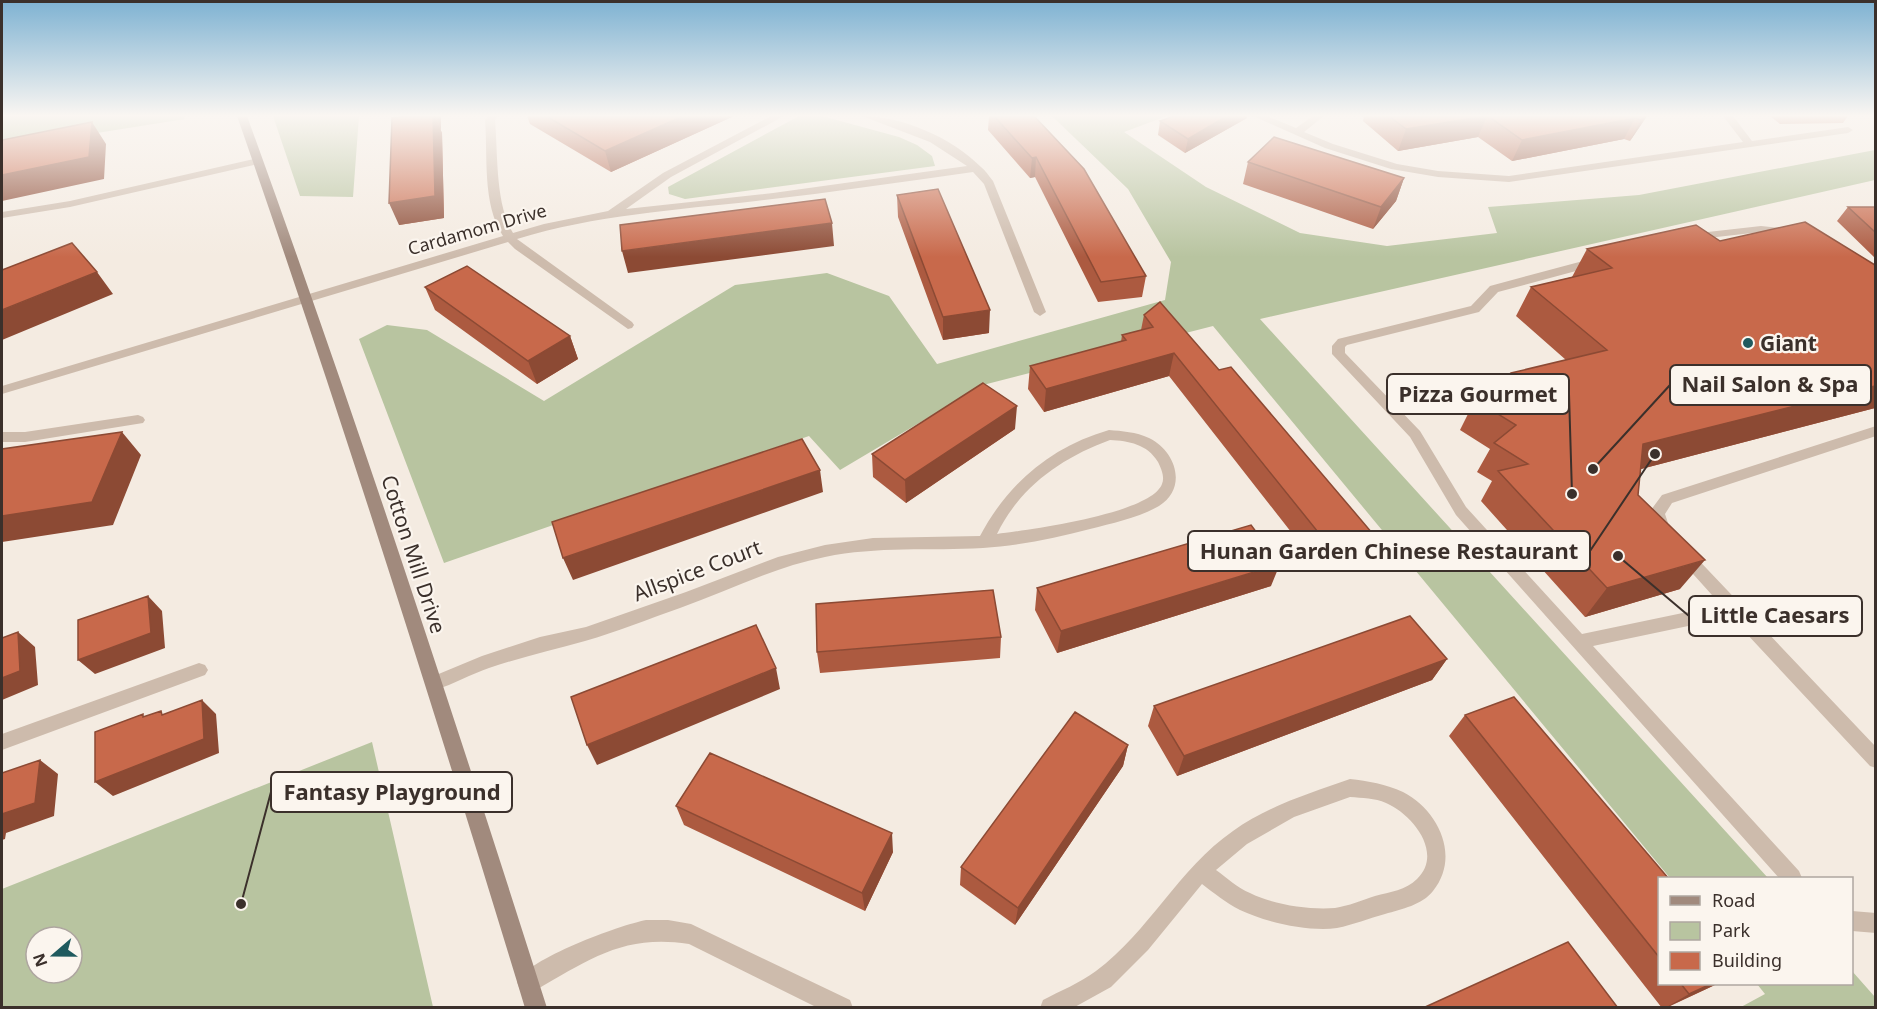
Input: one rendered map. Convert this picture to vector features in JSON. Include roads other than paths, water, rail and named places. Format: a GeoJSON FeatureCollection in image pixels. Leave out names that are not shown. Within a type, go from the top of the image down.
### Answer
{"type":"FeatureCollection","features":[{"type":"Feature","properties":{"kind":"street"},"geometry":{"type":"LineString","coordinates":[[2,215],[70,204],[245,163]]}},
{"type":"Feature","properties":{"kind":"street","name":"Cotton Mill Drive"},"geometry":{"type":"LineString","coordinates":[[259,163],[307,299],[435,684],[536,1008]]}},
{"type":"Feature","properties":{"kind":"street"},"geometry":{"type":"LineString","coordinates":[[494,163],[502,223],[510,237],[519,247],[628,325]]}},
{"type":"Feature","properties":{"kind":"street"},"geometry":{"type":"LineString","coordinates":[[612,214],[667,175],[689,163]]}},
{"type":"Feature","properties":{"kind":"street"},"geometry":{"type":"LineString","coordinates":[[971,163],[989,183],[1040,312]]}},
{"type":"Feature","properties":{"kind":"street"},"geometry":{"type":"LineString","coordinates":[[1385,163],[1438,174],[1509,179],[1622,163]]}},
{"type":"Feature","properties":{"kind":"street","name":"Cardamom Drive"},"geometry":{"type":"LineString","coordinates":[[2,390],[544,227],[612,214],[773,196],[977,168]]}},
{"type":"Feature","properties":{"kind":"street"},"geometry":{"type":"LineString","coordinates":[[1676,240],[1761,229],[1785,231],[1804,240]]}},
{"type":"Feature","properties":{"kind":"street"},"geometry":{"type":"LineString","coordinates":[[1608,258],[1494,289],[1475,309],[1343,342],[1338,346],[1339,354],[1415,434],[1461,511],[1790,877]]}},
{"type":"Feature","properties":{"kind":"street"},"geometry":{"type":"LineString","coordinates":[[2,437],[25,437],[138,420]]}},
{"type":"Feature","properties":{"kind":"street"},"geometry":{"type":"LineString","coordinates":[[1875,431],[1667,499],[1661,504],[1657,513],[1658,523],[1664,534],[1875,760]]}},
{"type":"Feature","properties":{"kind":"street","name":"Allspice Court"},"geometry":{"type":"LineString","coordinates":[[435,684],[482,663],[540,644],[586,634],[692,597],[778,563],[825,551],[873,544],[985,542],[1050,533],[1141,507],[1157,500],[1167,490],[1170,480],[1168,466],[1156,449],[1143,440],[1126,435],[1109,435],[1094,440],[1060,456],[1032,475],[1009,499],[985,542]]}},
{"type":"Feature","properties":{"kind":"street"},"geometry":{"type":"LineString","coordinates":[[1578,642],[1736,609]]}},
{"type":"Feature","properties":{"kind":"street"},"geometry":{"type":"LineString","coordinates":[[2,742],[199,670]]}},
{"type":"Feature","properties":{"kind":"street"},"geometry":{"type":"LineString","coordinates":[[1051,1008],[1102,979],[1141,943],[1200,871],[1240,837],[1288,810],[1350,788],[1374,790],[1399,800],[1416,813],[1433,834],[1438,853],[1434,874],[1421,891],[1336,918],[1290,916],[1245,902],[1200,871]]}},
{"type":"Feature","properties":{"kind":"street"},"geometry":{"type":"LineString","coordinates":[[1853,921],[1875,923]]}},
{"type":"Feature","properties":{"kind":"street"},"geometry":{"type":"LineString","coordinates":[[528,982],[609,939],[644,929],[677,931],[691,934],[842,1008]]}},
{"type":"Feature","properties":{"kind":"place","name":"Giant"},"geometry":{"type":"Point","coordinates":[1748,343]}},
{"type":"Feature","properties":{"kind":"place","name":"Hunan Garden Chinese Restaurant"},"geometry":{"type":"Point","coordinates":[1655,454]}},
{"type":"Feature","properties":{"kind":"place","name":"Nail Salon & Spa"},"geometry":{"type":"Point","coordinates":[1593,469]}},
{"type":"Feature","properties":{"kind":"place","name":"Pizza Gourmet"},"geometry":{"type":"Point","coordinates":[1572,494]}},
{"type":"Feature","properties":{"kind":"place","name":"Little Caesars"},"geometry":{"type":"Point","coordinates":[1618,556]}},
{"type":"Feature","properties":{"kind":"place","name":"Fantasy Playground"},"geometry":{"type":"Point","coordinates":[241,904]}}]}
